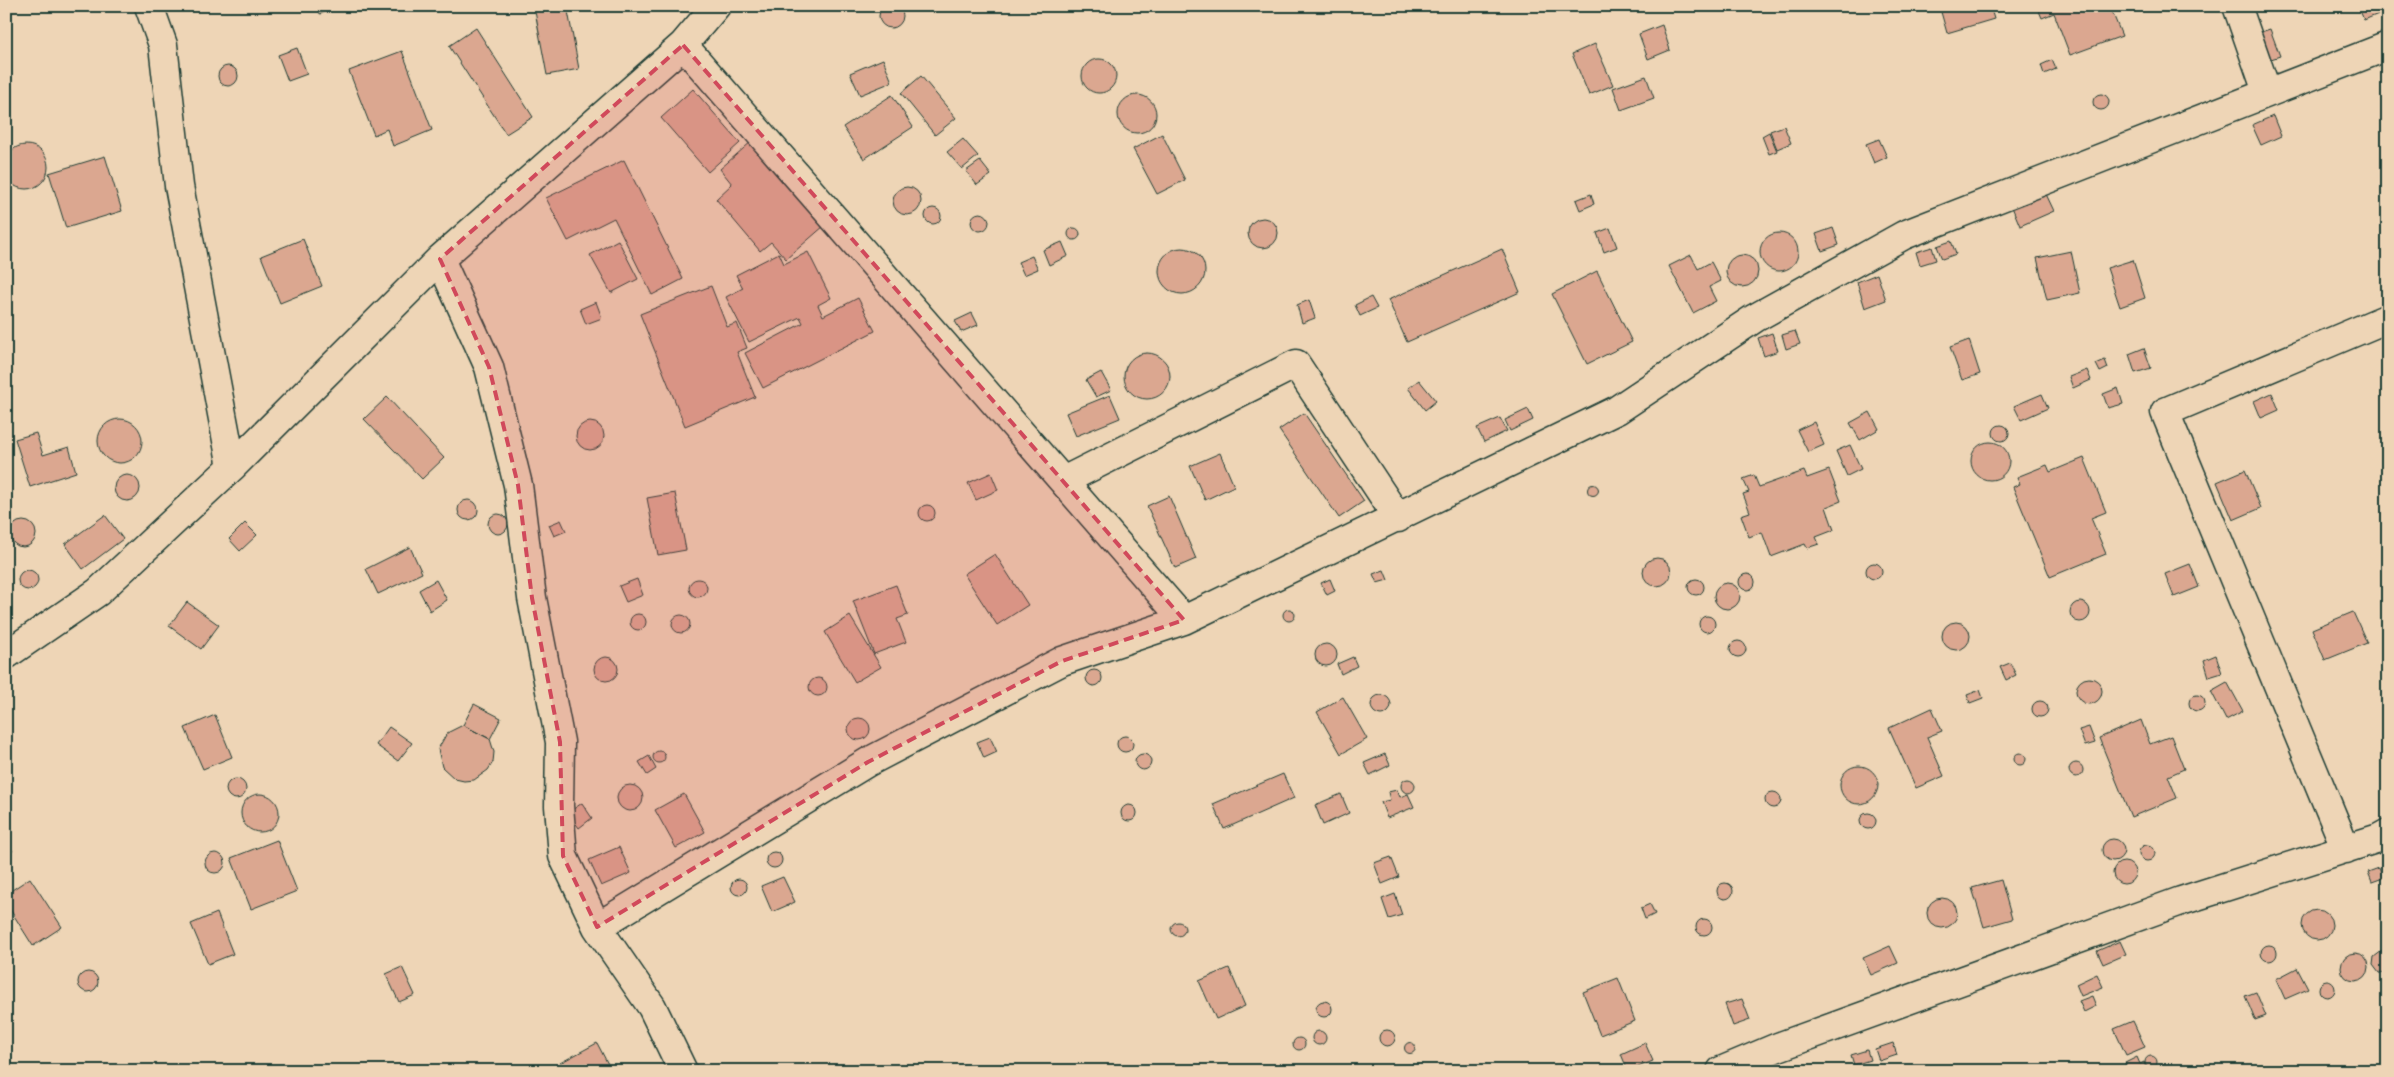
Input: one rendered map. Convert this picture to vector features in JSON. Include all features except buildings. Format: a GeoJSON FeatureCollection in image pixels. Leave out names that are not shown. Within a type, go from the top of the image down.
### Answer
{"type":"FeatureCollection","features":[{"type":"Feature","properties":{"kind":"street"},"geometry":{"type":"LineString","coordinates":[[149,6],[163,45],[179,186],[232,467]]}},
{"type":"Feature","properties":{"kind":"street"},"geometry":{"type":"LineString","coordinates":[[6,656],[98,592],[232,467],[440,260],[683,45],[716,6]]}},
{"type":"Feature","properties":{"kind":"street"},"geometry":{"type":"LineString","coordinates":[[2236,6],[2267,92]]}},
{"type":"Feature","properties":{"kind":"street"},"geometry":{"type":"LineString","coordinates":[[683,45],[1184,620]]}},
{"type":"Feature","properties":{"kind":"street"},"geometry":{"type":"LineString","coordinates":[[597,927],[868,762],[1044,670],[1062,661],[1184,620],[1398,518],[1617,410],[1755,318],[1904,235],[2388,46]]}},
{"type":"Feature","properties":{"kind":"street"},"geometry":{"type":"LineString","coordinates":[[440,260],[489,367],[518,485],[532,598],[560,742],[559,806],[563,856],[597,927],[652,1007],[683,1071]]}},
{"type":"Feature","properties":{"kind":"street"},"geometry":{"type":"LineString","coordinates":[[2346,849],[2165,412],[2388,318]]}},
{"type":"Feature","properties":{"kind":"street"},"geometry":{"type":"LineString","coordinates":[[1062,481],[1296,364],[1398,518]]}},
{"type":"Feature","properties":{"kind":"street"},"geometry":{"type":"LineString","coordinates":[[1721,1071],[1778,1047],[2181,901],[2346,849],[2388,833]]}},
{"type":"Feature","properties":{"kind":"highlighted area"},"geometry":{"type":"Polygon","coordinates":[[[683,45],[1184,620],[1062,661],[868,762],[597,927],[563,856],[560,742],[532,598],[518,485],[489,367],[440,259],[683,45]]]}}]}
